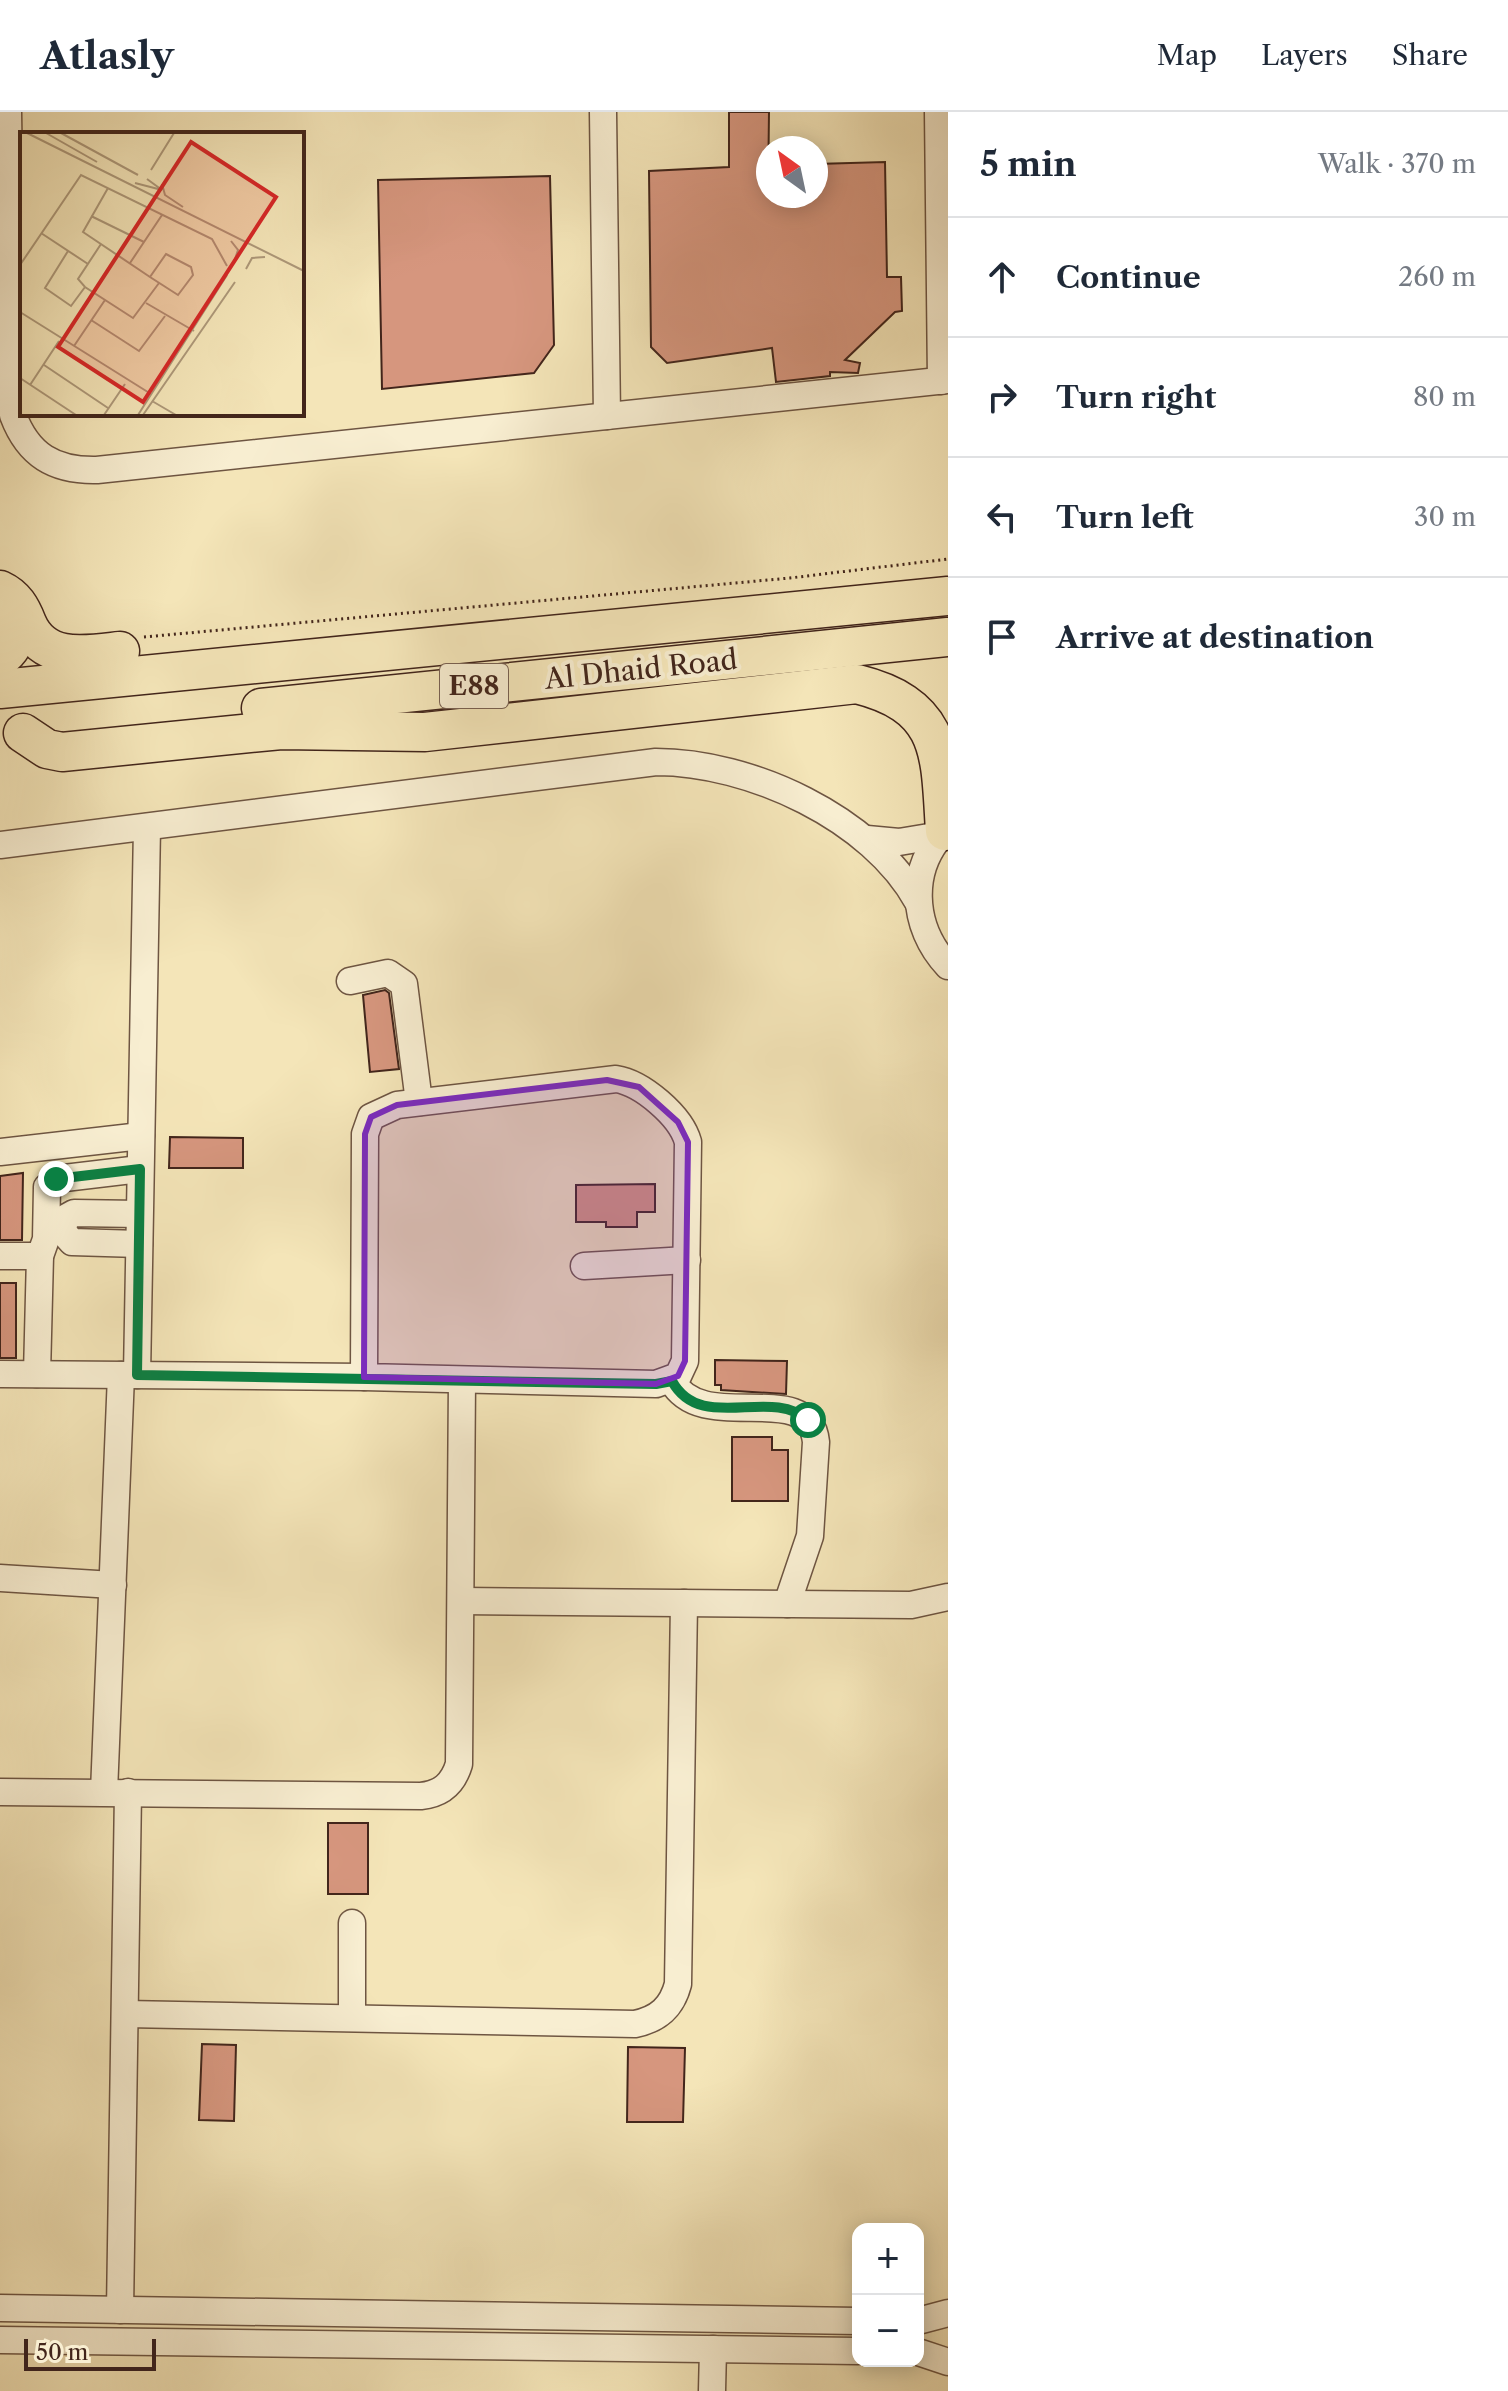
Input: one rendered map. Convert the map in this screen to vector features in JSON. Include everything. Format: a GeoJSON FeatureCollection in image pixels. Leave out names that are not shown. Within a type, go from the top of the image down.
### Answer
{"type":"FeatureCollection","features":[{"type":"Feature","properties":{"kind":"highway"},"geometry":{"type":"LineString","coordinates":[[0,590],[20,607],[35,637],[64,655],[203,643],[225,645],[267,661]]}},
{"type":"Feature","properties":{"kind":"highway","name":"Al Dhaid Road"},"geometry":{"type":"LineString","coordinates":[[0,689],[948,596]]}},
{"type":"Feature","properties":{"kind":"highway"},"geometry":{"type":"LineString","coordinates":[[0,601],[15,619],[16,631],[13,643],[0,658]]}},
{"type":"Feature","properties":{"kind":"highway","name":"Al Dhaid Road"},"geometry":{"type":"LineString","coordinates":[[11,734],[948,637]]}},
{"type":"Feature","properties":{"kind":"highway"},"geometry":{"type":"LineString","coordinates":[[11,734],[62,752],[281,730],[425,732],[857,684],[881,690],[903,702],[922,720],[935,741],[943,765],[945,831]]}},
{"type":"Feature","properties":{"kind":"street"},"geometry":{"type":"LineString","coordinates":[[8,112],[4,140],[13,415],[21,435],[35,453],[53,464],[74,470],[945,381],[938,112]]}},
{"type":"Feature","properties":{"kind":"street"},"geometry":{"type":"LineString","coordinates":[[603,112],[607,416]]}},
{"type":"Feature","properties":{"kind":"street"},"geometry":{"type":"LineString","coordinates":[[0,845],[656,762],[687,762],[746,774],[773,785],[867,839],[896,868],[918,902],[930,944],[948,966]]}},
{"type":"Feature","properties":{"kind":"street"},"geometry":{"type":"LineString","coordinates":[[120,2310],[126,2014],[116,1792],[113,1585],[139,1244],[147,827]]}},
{"type":"Feature","properties":{"kind":"street"},"geometry":{"type":"LineString","coordinates":[[867,839],[899,842],[945,831]]}},
{"type":"Feature","properties":{"kind":"street"},"geometry":{"type":"LineString","coordinates":[[918,902],[921,873],[945,831]]}},
{"type":"Feature","properties":{"kind":"street"},"geometry":{"type":"LineString","coordinates":[[350,981],[388,973],[404,984],[419,1102]]}},
{"type":"Feature","properties":{"kind":"street"},"geometry":{"type":"LineString","coordinates":[[0,1374],[364,1377],[656,1384],[672,1381],[683,1370],[685,1361],[686,1135],[678,1122],[632,1083],[616,1079],[419,1102],[376,1112],[367,1126],[364,1377]]}},
{"type":"Feature","properties":{"kind":"street"},"geometry":{"type":"LineString","coordinates":[[0,1152],[141,1136]]}},
{"type":"Feature","properties":{"kind":"street"},"geometry":{"type":"LineString","coordinates":[[37,1374],[40,1256],[46,1239],[49,1183],[98,1172],[140,1169]]}},
{"type":"Feature","properties":{"kind":"street"},"geometry":{"type":"LineString","coordinates":[[139,1214],[74,1213],[65,1218],[63,1232],[72,1242],[139,1244]]}},
{"type":"Feature","properties":{"kind":"street"},"geometry":{"type":"LineString","coordinates":[[0,1256],[40,1256]]}},
{"type":"Feature","properties":{"kind":"street"},"geometry":{"type":"LineString","coordinates":[[584,1266],[687,1260]]}},
{"type":"Feature","properties":{"kind":"street"},"geometry":{"type":"LineString","coordinates":[[0,1792],[421,1796],[442,1791],[456,1775],[459,1764],[462,1380]]}},
{"type":"Feature","properties":{"kind":"street"},"geometry":{"type":"LineString","coordinates":[[672,1381],[683,1396],[698,1405],[788,1409],[802,1415],[812,1427],[816,1442],[810,1536],[787,1604]]}},
{"type":"Feature","properties":{"kind":"street"},"geometry":{"type":"LineString","coordinates":[[0,1578],[113,1585]]}},
{"type":"Feature","properties":{"kind":"street"},"geometry":{"type":"LineString","coordinates":[[461,1601],[911,1605],[948,1597]]}},
{"type":"Feature","properties":{"kind":"street"},"geometry":{"type":"LineString","coordinates":[[126,2014],[635,2024],[659,2016],[668,2007],[678,1984],[684,1603]]}},
{"type":"Feature","properties":{"kind":"street"},"geometry":{"type":"LineString","coordinates":[[911,1605],[948,1614]]}},
{"type":"Feature","properties":{"kind":"street"},"geometry":{"type":"LineString","coordinates":[[352,1923],[352,2017]]}},
{"type":"Feature","properties":{"kind":"street"},"geometry":{"type":"LineString","coordinates":[[0,2308],[852,2321]]}},
{"type":"Feature","properties":{"kind":"street"},"geometry":{"type":"LineString","coordinates":[[924,2319],[948,2313]]}},
{"type":"Feature","properties":{"kind":"street"},"geometry":{"type":"LineString","coordinates":[[0,2340],[852,2351]]}},
{"type":"Feature","properties":{"kind":"street"},"geometry":{"type":"LineString","coordinates":[[712,2391],[713,2349]]}},
{"type":"Feature","properties":{"kind":"street"},"geometry":{"type":"LineString","coordinates":[[924,2354],[948,2362]]}},
{"type":"Feature","properties":{"kind":"path"},"geometry":{"type":"LineString","coordinates":[[130,638],[790,578],[915,560],[948,559]]}},
{"type":"Feature","properties":{"kind":"highlighted area"},"geometry":{"type":"Polygon","coordinates":[[[607,1080],[639,1087],[678,1122],[688,1142],[685,1361],[678,1376],[656,1384],[364,1377],[365,1134],[371,1117],[397,1105],[607,1080]]]}},
{"type":"Feature","properties":{"kind":"building"},"geometry":{"type":"Polygon","coordinates":[[[729,112],[769,112],[769,136],[756,136],[756,208],[828,208],[828,164],[885,162],[887,277],[901,277],[902,311],[895,312],[845,360],[860,363],[858,373],[830,372],[830,376],[776,382],[772,348],[667,363],[651,347],[649,171],[729,167],[729,112]]]}},
{"type":"Feature","properties":{"kind":"building"},"geometry":{"type":"Polygon","coordinates":[[[550,176],[554,345],[534,373],[382,389],[378,180],[550,176]]]}},
{"type":"Feature","properties":{"kind":"building"},"geometry":{"type":"Polygon","coordinates":[[[385,990],[389,993],[399,1069],[370,1072],[363,995],[385,990]]]}},
{"type":"Feature","properties":{"kind":"building"},"geometry":{"type":"Polygon","coordinates":[[[170,1137],[243,1138],[243,1168],[169,1168],[170,1137]]]}},
{"type":"Feature","properties":{"kind":"building"},"geometry":{"type":"Polygon","coordinates":[[[23,1173],[22,1240],[0,1240],[0,1176],[23,1173]]]}},
{"type":"Feature","properties":{"kind":"building"},"geometry":{"type":"Polygon","coordinates":[[[655,1184],[655,1212],[637,1212],[637,1227],[606,1227],[606,1222],[576,1222],[576,1185],[655,1184]]]}},
{"type":"Feature","properties":{"kind":"building"},"geometry":{"type":"Polygon","coordinates":[[[0,1283],[16,1283],[16,1358],[0,1358],[0,1283]]]}},
{"type":"Feature","properties":{"kind":"building"},"geometry":{"type":"Polygon","coordinates":[[[715,1360],[787,1361],[786,1394],[721,1390],[721,1385],[715,1385],[715,1360]]]}},
{"type":"Feature","properties":{"kind":"building"},"geometry":{"type":"Polygon","coordinates":[[[732,1437],[772,1437],[772,1450],[788,1450],[788,1501],[732,1501],[732,1437]]]}},
{"type":"Feature","properties":{"kind":"building"},"geometry":{"type":"Polygon","coordinates":[[[328,1823],[368,1823],[368,1894],[328,1894],[328,1823]]]}},
{"type":"Feature","properties":{"kind":"building"},"geometry":{"type":"Polygon","coordinates":[[[202,2044],[236,2045],[234,2121],[199,2120],[202,2044]]]}},
{"type":"Feature","properties":{"kind":"building"},"geometry":{"type":"Polygon","coordinates":[[[628,2047],[685,2048],[683,2122],[627,2122],[628,2047]]]}},
{"type":"Feature","properties":{"kind":"route"},"geometry":{"type":"LineString","coordinates":[[56,1179],[140,1169],[137,1375],[656,1384],[672,1381],[683,1396],[698,1405],[788,1409],[808,1420]]}}]}
